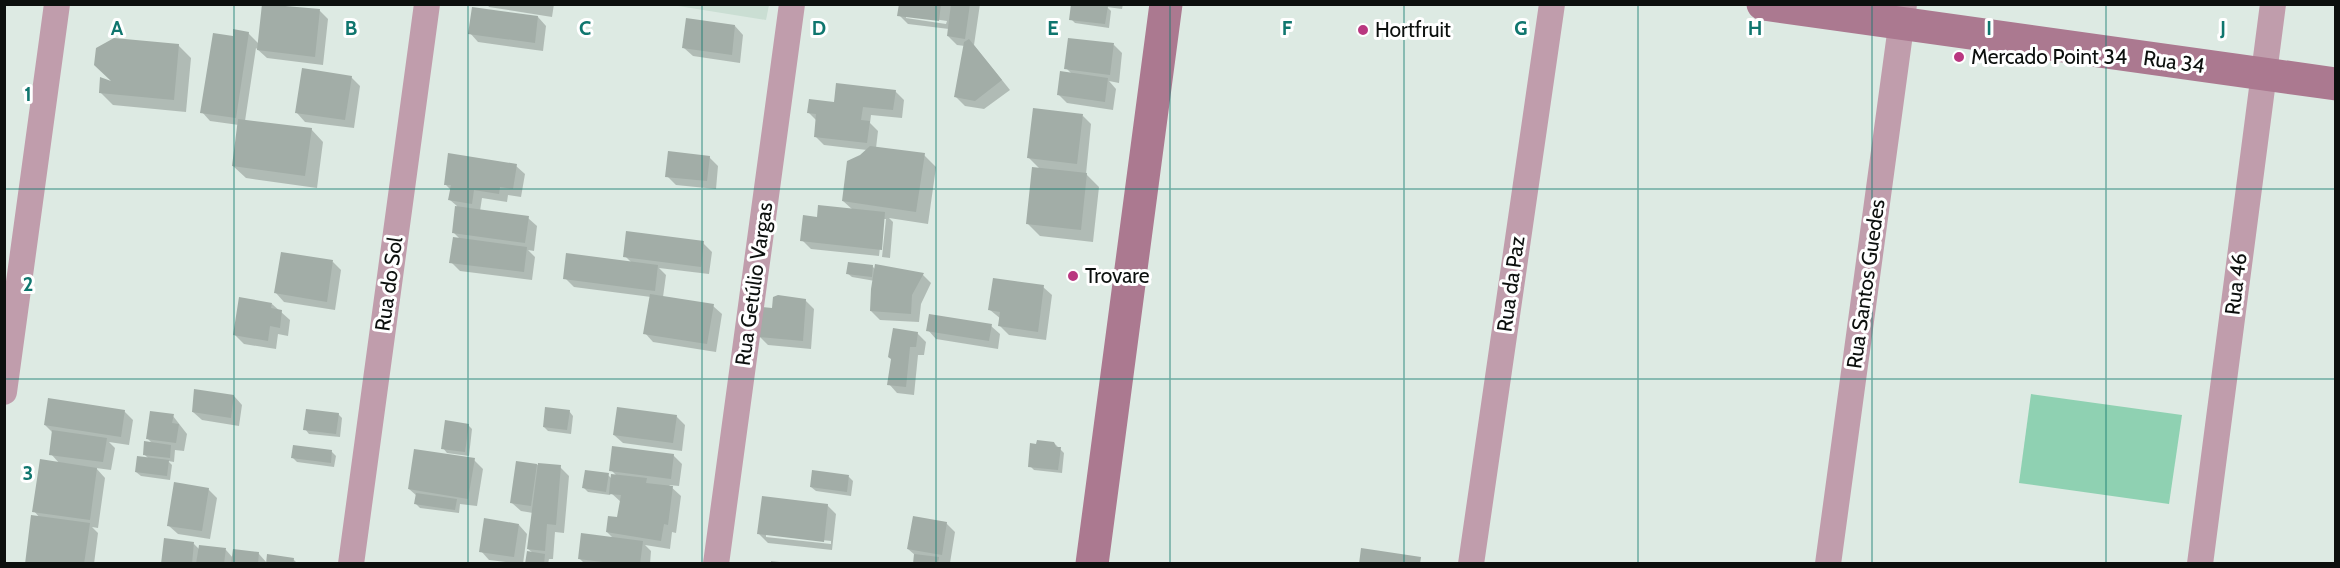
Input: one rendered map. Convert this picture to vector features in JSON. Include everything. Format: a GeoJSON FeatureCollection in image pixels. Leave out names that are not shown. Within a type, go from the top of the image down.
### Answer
{"type":"FeatureCollection","features":[{"type":"Feature","properties":{"kind":"street"},"geometry":{"type":"LineString","coordinates":[[4,392],[57,4]]}},
{"type":"Feature","properties":{"kind":"street","name":"Rua do Sol"},"geometry":{"type":"LineString","coordinates":[[351,564],[426,4]]}},
{"type":"Feature","properties":{"kind":"street","name":"Rua Getúlio Vargas"},"geometry":{"type":"LineString","coordinates":[[716,564],[792,4]]}},
{"type":"Feature","properties":{"kind":"street"},"geometry":{"type":"LineString","coordinates":[[1092,564],[1166,4]]}},
{"type":"Feature","properties":{"kind":"street","name":"Rua da Paz"},"geometry":{"type":"LineString","coordinates":[[1471,564],[1552,4]]}},
{"type":"Feature","properties":{"kind":"street","name":"Rua 34"},"geometry":{"type":"LineString","coordinates":[[1763,4],[1902,13],[2264,75],[2336,84]]}},
{"type":"Feature","properties":{"kind":"street","name":"Rua 46"},"geometry":{"type":"LineString","coordinates":[[2200,564],[2273,4]]}},
{"type":"Feature","properties":{"kind":"street","name":"Rua Santos Guedes"},"geometry":{"type":"LineString","coordinates":[[1828,564],[1902,13]]}},
{"type":"Feature","properties":{"kind":"shaded area"},"geometry":{"type":"Polygon","coordinates":[[[672,4],[769,5],[766,20],[672,4]]]}},
{"type":"Feature","properties":{"kind":"green space"},"geometry":{"type":"Polygon","coordinates":[[[2031,394],[2182,415],[2169,504],[2019,483],[2031,394]]]}},
{"type":"Feature","properties":{"kind":"building"},"geometry":{"type":"Polygon","coordinates":[[[262,4],[320,9],[315,57],[257,50],[262,4]]]}},
{"type":"Feature","properties":{"kind":"building"},"geometry":{"type":"Polygon","coordinates":[[[899,4],[941,4],[939,21],[897,16],[899,4]]]}},
{"type":"Feature","properties":{"kind":"building"},"geometry":{"type":"Polygon","coordinates":[[[951,4],[970,4],[965,39],[947,36],[951,4]]]}},
{"type":"Feature","properties":{"kind":"building"},"geometry":{"type":"Polygon","coordinates":[[[1071,4],[1108,6],[1105,24],[1069,20],[1071,4]]]}},
{"type":"Feature","properties":{"kind":"building"},"geometry":{"type":"Polygon","coordinates":[[[472,7],[538,16],[535,43],[468,34],[472,7]]]}},
{"type":"Feature","properties":{"kind":"building"},"geometry":{"type":"Polygon","coordinates":[[[686,18],[735,25],[732,55],[682,48],[686,18]]]}},
{"type":"Feature","properties":{"kind":"building"},"geometry":{"type":"Polygon","coordinates":[[[233,29],[249,32],[236,118],[200,113],[213,33],[233,36],[233,29]]]}},
{"type":"Feature","properties":{"kind":"building"},"geometry":{"type":"Polygon","coordinates":[[[114,38],[179,44],[174,100],[99,93],[100,77],[111,81],[94,65],[96,48],[114,38]]]}},
{"type":"Feature","properties":{"kind":"building"},"geometry":{"type":"Polygon","coordinates":[[[1068,38],[1114,43],[1110,75],[1064,69],[1068,38]]]}},
{"type":"Feature","properties":{"kind":"building"},"geometry":{"type":"Polygon","coordinates":[[[969,39],[1002,80],[975,101],[954,97],[964,42],[969,39]]]}},
{"type":"Feature","properties":{"kind":"building"},"geometry":{"type":"Polygon","coordinates":[[[302,68],[352,76],[345,120],[295,113],[302,68]]]}},
{"type":"Feature","properties":{"kind":"building"},"geometry":{"type":"Polygon","coordinates":[[[1060,71],[1108,78],[1105,102],[1057,95],[1060,71]]]}},
{"type":"Feature","properties":{"kind":"building"},"geometry":{"type":"Polygon","coordinates":[[[836,83],[896,90],[893,110],[863,107],[861,120],[870,121],[867,143],[814,137],[816,114],[807,113],[809,99],[834,102],[836,83]]]}},
{"type":"Feature","properties":{"kind":"building"},"geometry":{"type":"Polygon","coordinates":[[[1033,108],[1083,114],[1077,164],[1027,158],[1033,108]]]}},
{"type":"Feature","properties":{"kind":"building"},"geometry":{"type":"Polygon","coordinates":[[[238,119],[312,128],[305,176],[232,166],[238,119]]]}},
{"type":"Feature","properties":{"kind":"building"},"geometry":{"type":"Polygon","coordinates":[[[870,146],[925,153],[916,212],[842,201],[847,161],[860,155],[870,146]]]}},
{"type":"Feature","properties":{"kind":"building"},"geometry":{"type":"Polygon","coordinates":[[[668,151],[710,156],[707,181],[665,177],[668,151]]]}},
{"type":"Feature","properties":{"kind":"building"},"geometry":{"type":"Polygon","coordinates":[[[448,153],[517,164],[513,189],[500,187],[499,194],[474,190],[472,204],[448,200],[451,185],[444,185],[448,153]]]}},
{"type":"Feature","properties":{"kind":"building"},"geometry":{"type":"Polygon","coordinates":[[[1032,167],[1087,173],[1081,230],[1026,224],[1032,167]]]}},
{"type":"Feature","properties":{"kind":"building"},"geometry":{"type":"Polygon","coordinates":[[[818,205],[885,212],[882,250],[800,241],[803,215],[817,217],[818,205]]]}},
{"type":"Feature","properties":{"kind":"building"},"geometry":{"type":"Polygon","coordinates":[[[455,206],[529,216],[525,243],[452,233],[455,206]]]}},
{"type":"Feature","properties":{"kind":"building"},"geometry":{"type":"Polygon","coordinates":[[[626,231],[704,241],[701,267],[623,257],[626,231]]]}},
{"type":"Feature","properties":{"kind":"building"},"geometry":{"type":"Polygon","coordinates":[[[453,237],[527,247],[524,272],[449,263],[453,237]]]}},
{"type":"Feature","properties":{"kind":"building"},"geometry":{"type":"Polygon","coordinates":[[[281,252],[333,260],[327,302],[274,293],[281,252]]]}},
{"type":"Feature","properties":{"kind":"building"},"geometry":{"type":"Polygon","coordinates":[[[566,253],[658,265],[655,291],[563,279],[566,253]]]}},
{"type":"Feature","properties":{"kind":"building"},"geometry":{"type":"Polygon","coordinates":[[[848,262],[873,265],[872,277],[846,274],[848,262]]]}},
{"type":"Feature","properties":{"kind":"building"},"geometry":{"type":"Polygon","coordinates":[[[875,264],[924,273],[912,295],[911,314],[870,311],[875,264]]]}},
{"type":"Feature","properties":{"kind":"building"},"geometry":{"type":"Polygon","coordinates":[[[993,278],[1044,285],[1038,332],[998,326],[1000,312],[988,310],[993,278]]]}},
{"type":"Feature","properties":{"kind":"building"},"geometry":{"type":"Polygon","coordinates":[[[650,294],[714,304],[707,344],[643,334],[650,294]]]}},
{"type":"Feature","properties":{"kind":"building"},"geometry":{"type":"Polygon","coordinates":[[[778,295],[806,299],[803,341],[758,337],[761,307],[772,308],[773,297],[778,295]]]}},
{"type":"Feature","properties":{"kind":"building"},"geometry":{"type":"Polygon","coordinates":[[[239,297],[272,303],[271,308],[282,310],[280,328],[270,326],[268,341],[233,335],[239,297]]]}},
{"type":"Feature","properties":{"kind":"building"},"geometry":{"type":"Polygon","coordinates":[[[929,314],[992,324],[989,341],[926,331],[929,314]]]}},
{"type":"Feature","properties":{"kind":"building"},"geometry":{"type":"Polygon","coordinates":[[[893,328],[918,332],[916,347],[910,347],[906,387],[887,385],[891,359],[888,357],[893,328]]]}},
{"type":"Feature","properties":{"kind":"building"},"geometry":{"type":"Polygon","coordinates":[[[194,389],[234,395],[231,418],[192,412],[194,389]]]}},
{"type":"Feature","properties":{"kind":"building"},"geometry":{"type":"Polygon","coordinates":[[[48,398],[125,410],[121,437],[44,425],[48,398]]]}},
{"type":"Feature","properties":{"kind":"building"},"geometry":{"type":"Polygon","coordinates":[[[545,407],[570,410],[567,430],[543,427],[545,407]]]}},
{"type":"Feature","properties":{"kind":"building"},"geometry":{"type":"Polygon","coordinates":[[[617,407],[677,415],[673,443],[613,435],[617,407]]]}},
{"type":"Feature","properties":{"kind":"building"},"geometry":{"type":"Polygon","coordinates":[[[306,409],[339,413],[336,434],[303,430],[306,409]]]}},
{"type":"Feature","properties":{"kind":"building"},"geometry":{"type":"Polygon","coordinates":[[[150,411],[174,414],[172,423],[179,424],[176,443],[146,439],[150,411]]]}},
{"type":"Feature","properties":{"kind":"building"},"geometry":{"type":"Polygon","coordinates":[[[445,420],[469,424],[465,452],[441,449],[445,420]]]}},
{"type":"Feature","properties":{"kind":"building"},"geometry":{"type":"Polygon","coordinates":[[[52,430],[107,438],[103,462],[49,455],[52,430]]]}},
{"type":"Feature","properties":{"kind":"building"},"geometry":{"type":"Polygon","coordinates":[[[1037,440],[1054,442],[1056,447],[1061,447],[1058,470],[1028,467],[1030,443],[1036,444],[1037,440]]]}},
{"type":"Feature","properties":{"kind":"building"},"geometry":{"type":"Polygon","coordinates":[[[144,441],[171,445],[170,458],[143,455],[144,441]]]}},
{"type":"Feature","properties":{"kind":"building"},"geometry":{"type":"Polygon","coordinates":[[[293,445],[332,450],[331,463],[291,458],[293,445]]]}},
{"type":"Feature","properties":{"kind":"building"},"geometry":{"type":"Polygon","coordinates":[[[612,446],[674,454],[671,479],[609,471],[612,446]]]}},
{"type":"Feature","properties":{"kind":"building"},"geometry":{"type":"Polygon","coordinates":[[[414,449],[475,458],[468,499],[408,489],[414,449]]]}},
{"type":"Feature","properties":{"kind":"building"},"geometry":{"type":"Polygon","coordinates":[[[137,456],[169,460],[167,476],[135,472],[137,456]]]}},
{"type":"Feature","properties":{"kind":"building"},"geometry":{"type":"Polygon","coordinates":[[[40,459],[97,468],[90,520],[32,512],[40,459]]]}},
{"type":"Feature","properties":{"kind":"building"},"geometry":{"type":"Polygon","coordinates":[[[516,461],[537,464],[531,506],[510,503],[516,461]]]}},
{"type":"Feature","properties":{"kind":"building"},"geometry":{"type":"Polygon","coordinates":[[[538,463],[561,465],[556,525],[547,524],[545,551],[527,549],[538,463]]]}},
{"type":"Feature","properties":{"kind":"building"},"geometry":{"type":"Polygon","coordinates":[[[585,470],[609,473],[606,492],[582,488],[585,470]]]}},
{"type":"Feature","properties":{"kind":"building"},"geometry":{"type":"Polygon","coordinates":[[[812,470],[849,475],[847,492],[810,487],[812,470]]]}},
{"type":"Feature","properties":{"kind":"building"},"geometry":{"type":"Polygon","coordinates":[[[611,474],[647,478],[646,483],[673,486],[668,525],[664,524],[661,541],[606,532],[608,516],[617,517],[621,495],[609,494],[611,474]]]}},
{"type":"Feature","properties":{"kind":"building"},"geometry":{"type":"Polygon","coordinates":[[[174,482],[209,488],[202,531],[167,526],[174,482]]]}},
{"type":"Feature","properties":{"kind":"building"},"geometry":{"type":"Polygon","coordinates":[[[416,493],[457,499],[455,510],[414,504],[416,493]]]}},
{"type":"Feature","properties":{"kind":"building"},"geometry":{"type":"Polygon","coordinates":[[[762,496],[828,504],[824,542],[757,534],[762,496]]]}},
{"type":"Feature","properties":{"kind":"building"},"geometry":{"type":"Polygon","coordinates":[[[31,515],[90,523],[84,564],[25,564],[31,515]]]}},
{"type":"Feature","properties":{"kind":"building"},"geometry":{"type":"Polygon","coordinates":[[[913,516],[947,522],[942,555],[907,549],[913,516]]]}},
{"type":"Feature","properties":{"kind":"building"},"geometry":{"type":"Polygon","coordinates":[[[484,518],[519,524],[514,557],[479,552],[484,518]]]}},
{"type":"Feature","properties":{"kind":"building"},"geometry":{"type":"Polygon","coordinates":[[[581,533],[643,541],[640,564],[578,559],[581,533]]]}},
{"type":"Feature","properties":{"kind":"building"},"geometry":{"type":"Polygon","coordinates":[[[164,538],[194,542],[192,564],[161,564],[164,538]]]}},
{"type":"Feature","properties":{"kind":"building"},"geometry":{"type":"Polygon","coordinates":[[[199,545],[226,548],[224,564],[196,564],[199,545]]]}},
{"type":"Feature","properties":{"kind":"building"},"geometry":{"type":"Polygon","coordinates":[[[1361,548],[1421,557],[1420,564],[1359,564],[1361,548]]]}},
{"type":"Feature","properties":{"kind":"building"},"geometry":{"type":"Polygon","coordinates":[[[233,549],[259,552],[258,564],[231,564],[233,549]]]}},
{"type":"Feature","properties":{"kind":"building"},"geometry":{"type":"Polygon","coordinates":[[[527,551],[545,554],[544,564],[525,564],[527,551]]]}},
{"type":"Feature","properties":{"kind":"building"},"geometry":{"type":"Polygon","coordinates":[[[267,554],[294,558],[293,564],[266,564],[267,554]]]}},
{"type":"Feature","properties":{"kind":"building"},"geometry":{"type":"Polygon","coordinates":[[[914,554],[939,557],[938,564],[913,564],[914,554]]]}},
{"type":"Feature","properties":{"kind":"place","name":"Hortfruit"},"geometry":{"type":"Point","coordinates":[1363,30]}},
{"type":"Feature","properties":{"kind":"place","name":"Mercado Point 34"},"geometry":{"type":"Point","coordinates":[1959,57]}},
{"type":"Feature","properties":{"kind":"place","name":"Trovare"},"geometry":{"type":"Point","coordinates":[1073,276]}}]}
